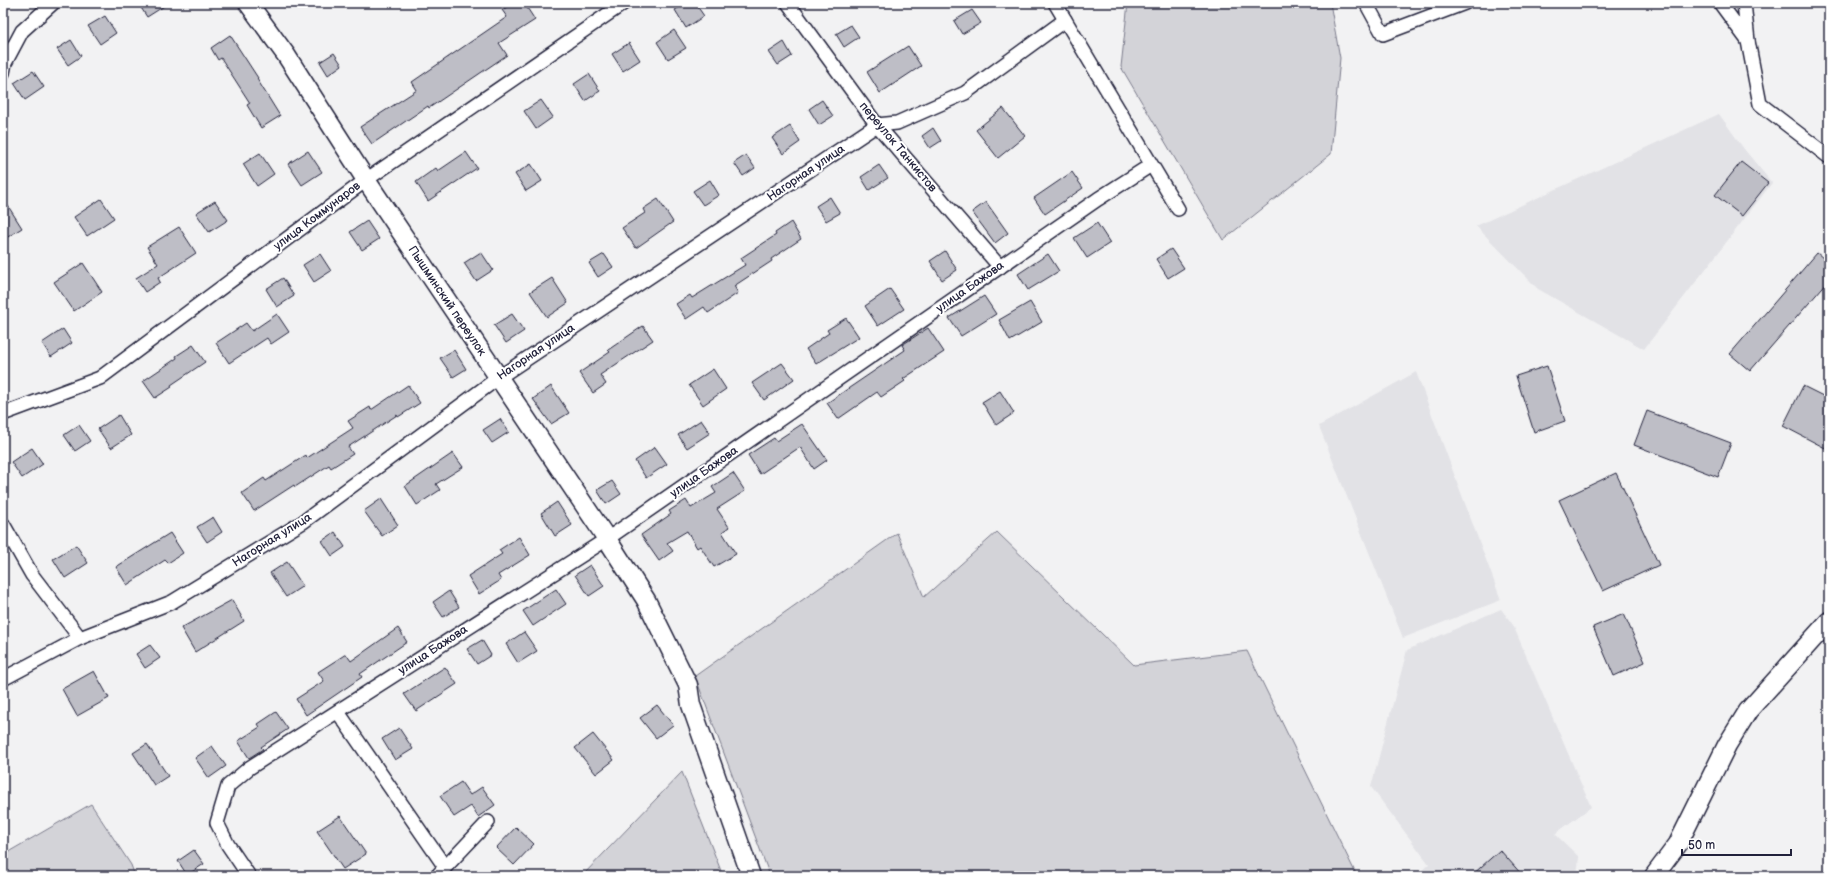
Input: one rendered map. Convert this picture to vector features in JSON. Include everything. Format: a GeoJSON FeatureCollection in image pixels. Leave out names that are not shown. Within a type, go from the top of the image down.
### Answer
{"type":"FeatureCollection","features":[{"type":"Feature","properties":{"kind":"street"},"geometry":{"type":"LineString","coordinates":[[3,73],[6,63],[22,31],[53,3]]}},
{"type":"Feature","properties":{"kind":"street","name":"Пышминский переулок"},"geometry":{"type":"LineString","coordinates":[[248,3],[286,55],[366,180],[607,539],[646,600],[688,684],[691,705],[751,876]]}},
{"type":"Feature","properties":{"kind":"street","name":"улица Коммунаров"},"geometry":{"type":"LineString","coordinates":[[3,414],[100,378],[366,180],[624,3]]}},
{"type":"Feature","properties":{"kind":"street","name":"переулок Танкистов"},"geometry":{"type":"LineString","coordinates":[[788,3],[877,126],[1000,267]]}},
{"type":"Feature","properties":{"kind":"street"},"geometry":{"type":"LineString","coordinates":[[1055,3],[1178,209]]}},
{"type":"Feature","properties":{"kind":"street"},"geometry":{"type":"LineString","coordinates":[[1366,3],[1383,34],[1465,3]]}},
{"type":"Feature","properties":{"kind":"street"},"geometry":{"type":"LineString","coordinates":[[1720,3],[1748,41]]}},
{"type":"Feature","properties":{"kind":"street"},"geometry":{"type":"LineString","coordinates":[[1744,3],[1748,41],[1760,104],[1829,157]]}},
{"type":"Feature","properties":{"kind":"street","name":"Нагорная улица"},"geometry":{"type":"LineString","coordinates":[[3,679],[80,638],[172,602],[303,522],[498,378],[877,126],[897,123],[965,93],[1065,20]]}},
{"type":"Feature","properties":{"kind":"street","name":"улица Бажова"},"geometry":{"type":"LineString","coordinates":[[249,876],[228,845],[217,823],[228,786],[249,768],[607,539],[1098,199],[1151,165]]}},
{"type":"Feature","properties":{"kind":"street"},"geometry":{"type":"LineString","coordinates":[[3,524],[32,574],[80,638]]}},
{"type":"Feature","properties":{"kind":"street"},"geometry":{"type":"LineString","coordinates":[[1654,876],[1678,844],[1720,759],[1748,711],[1829,621]]}},
{"type":"Feature","properties":{"kind":"street"},"geometry":{"type":"LineString","coordinates":[[338,712],[441,871],[488,822]]}},
{"type":"Feature","properties":{"kind":"shaded area"},"geometry":{"type":"Polygon","coordinates":[[[1128,3],[1330,3],[1340,58],[1331,154],[1223,240],[1121,67],[1128,3]]]}},
{"type":"Feature","properties":{"kind":"shaded area"},"geometry":{"type":"Polygon","coordinates":[[[1719,114],[1744,149],[1772,183],[1644,349],[1538,289],[1476,226],[1719,114]]]}},
{"type":"Feature","properties":{"kind":"shaded area"},"geometry":{"type":"Polygon","coordinates":[[[1416,372],[1501,600],[1403,638],[1319,426],[1416,372]]]}},
{"type":"Feature","properties":{"kind":"shaded area"},"geometry":{"type":"Polygon","coordinates":[[[997,532],[1134,665],[1247,651],[1357,876],[770,876],[695,676],[897,533],[924,597],[997,532]]]}},
{"type":"Feature","properties":{"kind":"shaded area"},"geometry":{"type":"Polygon","coordinates":[[[1501,609],[1513,625],[1591,807],[1555,834],[1579,857],[1577,876],[1415,876],[1429,864],[1371,787],[1407,650],[1501,609]]]}},
{"type":"Feature","properties":{"kind":"shaded area"},"geometry":{"type":"Polygon","coordinates":[[[682,772],[723,876],[582,876],[682,772]]]}},
{"type":"Feature","properties":{"kind":"shaded area"},"geometry":{"type":"Polygon","coordinates":[[[91,804],[131,865],[135,876],[3,876],[3,855],[91,804]]]}},
{"type":"Feature","properties":{"kind":"building"},"geometry":{"type":"Polygon","coordinates":[[[138,3],[169,3],[147,17],[138,3]]]}},
{"type":"Feature","properties":{"kind":"building"},"geometry":{"type":"Polygon","coordinates":[[[514,3],[524,3],[535,20],[499,43],[507,55],[429,108],[428,106],[372,144],[360,127],[417,90],[412,82],[507,17],[502,10],[514,3]]]}},
{"type":"Feature","properties":{"kind":"building"},"geometry":{"type":"Polygon","coordinates":[[[686,3],[695,3],[704,16],[686,28],[675,10],[686,3]]]}},
{"type":"Feature","properties":{"kind":"building"},"geometry":{"type":"Polygon","coordinates":[[[972,10],[981,23],[962,34],[954,21],[972,10]]]}},
{"type":"Feature","properties":{"kind":"building"},"geometry":{"type":"Polygon","coordinates":[[[105,16],[116,33],[100,44],[88,26],[105,16]]]}},
{"type":"Feature","properties":{"kind":"building"},"geometry":{"type":"Polygon","coordinates":[[[851,25],[859,37],[844,47],[836,34],[851,25]]]}},
{"type":"Feature","properties":{"kind":"building"},"geometry":{"type":"Polygon","coordinates":[[[674,30],[686,48],[668,59],[657,42],[674,30]]]}},
{"type":"Feature","properties":{"kind":"building"},"geometry":{"type":"Polygon","coordinates":[[[230,35],[258,78],[257,79],[280,116],[261,128],[247,105],[250,103],[221,58],[218,60],[211,48],[230,35]]]}},
{"type":"Feature","properties":{"kind":"building"},"geometry":{"type":"Polygon","coordinates":[[[71,40],[81,56],[68,65],[57,49],[71,40]]]}},
{"type":"Feature","properties":{"kind":"building"},"geometry":{"type":"Polygon","coordinates":[[[784,42],[792,56],[778,65],[769,52],[784,42]]]}},
{"type":"Feature","properties":{"kind":"building"},"geometry":{"type":"Polygon","coordinates":[[[629,43],[640,60],[623,71],[612,54],[629,43]]]}},
{"type":"Feature","properties":{"kind":"building"},"geometry":{"type":"Polygon","coordinates":[[[908,46],[921,66],[880,93],[867,72],[908,46]]]}},
{"type":"Feature","properties":{"kind":"building"},"geometry":{"type":"Polygon","coordinates":[[[334,53],[342,65],[328,75],[320,62],[334,53]]]}},
{"type":"Feature","properties":{"kind":"building"},"geometry":{"type":"Polygon","coordinates":[[[33,71],[44,87],[25,100],[14,83],[33,71]]]}},
{"type":"Feature","properties":{"kind":"building"},"geometry":{"type":"Polygon","coordinates":[[[589,74],[600,91],[585,101],[574,84],[589,74]]]}},
{"type":"Feature","properties":{"kind":"building"},"geometry":{"type":"Polygon","coordinates":[[[541,100],[553,117],[536,129],[524,111],[541,100]]]}},
{"type":"Feature","properties":{"kind":"building"},"geometry":{"type":"Polygon","coordinates":[[[822,100],[833,116],[819,125],[809,109],[822,100]]]}},
{"type":"Feature","properties":{"kind":"building"},"geometry":{"type":"Polygon","coordinates":[[[1003,108],[1025,136],[998,158],[976,130],[1003,108]]]}},
{"type":"Feature","properties":{"kind":"building"},"geometry":{"type":"Polygon","coordinates":[[[790,126],[800,142],[783,154],[772,138],[790,126]]]}},
{"type":"Feature","properties":{"kind":"building"},"geometry":{"type":"Polygon","coordinates":[[[933,128],[941,141],[930,148],[922,136],[933,128]]]}},
{"type":"Feature","properties":{"kind":"building"},"geometry":{"type":"Polygon","coordinates":[[[308,151],[322,172],[302,185],[288,164],[308,151]]]}},
{"type":"Feature","properties":{"kind":"building"},"geometry":{"type":"Polygon","coordinates":[[[466,152],[477,168],[428,201],[416,182],[436,168],[438,171],[466,152]]]}},
{"type":"Feature","properties":{"kind":"building"},"geometry":{"type":"Polygon","coordinates":[[[260,153],[274,174],[257,186],[243,164],[260,153]]]}},
{"type":"Feature","properties":{"kind":"building"},"geometry":{"type":"Polygon","coordinates":[[[746,155],[755,168],[743,176],[734,163],[746,155]]]}},
{"type":"Feature","properties":{"kind":"building"},"geometry":{"type":"Polygon","coordinates":[[[1741,162],[1768,183],[1742,216],[1715,195],[1741,162]]]}},
{"type":"Feature","properties":{"kind":"building"},"geometry":{"type":"Polygon","coordinates":[[[531,164],[542,181],[526,191],[515,174],[531,164]]]}},
{"type":"Feature","properties":{"kind":"building"},"geometry":{"type":"Polygon","coordinates":[[[879,165],[888,178],[869,190],[861,177],[879,165]]]}},
{"type":"Feature","properties":{"kind":"building"},"geometry":{"type":"Polygon","coordinates":[[[1072,172],[1083,188],[1045,214],[1034,198],[1072,172]]]}},
{"type":"Feature","properties":{"kind":"building"},"geometry":{"type":"Polygon","coordinates":[[[710,180],[719,195],[703,205],[693,191],[710,180]]]}},
{"type":"Feature","properties":{"kind":"building"},"geometry":{"type":"Polygon","coordinates":[[[830,197],[840,213],[826,221],[816,206],[830,197]]]}},
{"type":"Feature","properties":{"kind":"building"},"geometry":{"type":"Polygon","coordinates":[[[3,198],[22,228],[3,240],[3,198]]]}},
{"type":"Feature","properties":{"kind":"building"},"geometry":{"type":"Polygon","coordinates":[[[101,199],[114,218],[87,236],[74,217],[101,199]]]}},
{"type":"Feature","properties":{"kind":"building"},"geometry":{"type":"Polygon","coordinates":[[[658,199],[673,222],[636,248],[622,228],[645,213],[643,209],[658,199]]]}},
{"type":"Feature","properties":{"kind":"building"},"geometry":{"type":"Polygon","coordinates":[[[215,201],[228,220],[209,232],[196,213],[215,201]]]}},
{"type":"Feature","properties":{"kind":"building"},"geometry":{"type":"Polygon","coordinates":[[[986,202],[1008,233],[995,243],[972,212],[986,202]]]}},
{"type":"Feature","properties":{"kind":"building"},"geometry":{"type":"Polygon","coordinates":[[[367,221],[379,239],[362,250],[350,232],[367,221]]]}},
{"type":"Feature","properties":{"kind":"building"},"geometry":{"type":"Polygon","coordinates":[[[791,222],[801,239],[771,259],[772,261],[734,286],[738,293],[708,313],[704,307],[686,319],[676,304],[690,295],[692,298],[745,265],[741,258],[776,235],[775,233],[791,222]]]}},
{"type":"Feature","properties":{"kind":"building"},"geometry":{"type":"Polygon","coordinates":[[[1097,223],[1110,243],[1087,258],[1074,238],[1097,223]]]}},
{"type":"Feature","properties":{"kind":"building"},"geometry":{"type":"Polygon","coordinates":[[[179,227],[196,253],[158,278],[160,282],[145,292],[136,278],[158,264],[147,247],[179,227]]]}},
{"type":"Feature","properties":{"kind":"building"},"geometry":{"type":"Polygon","coordinates":[[[1171,249],[1184,268],[1168,278],[1156,259],[1171,249]]]}},
{"type":"Feature","properties":{"kind":"building"},"geometry":{"type":"Polygon","coordinates":[[[945,251],[957,270],[942,280],[930,261],[945,251]]]}},
{"type":"Feature","properties":{"kind":"building"},"geometry":{"type":"Polygon","coordinates":[[[481,252],[493,270],[476,281],[464,263],[481,252]]]}},
{"type":"Feature","properties":{"kind":"building"},"geometry":{"type":"Polygon","coordinates":[[[1817,253],[1829,263],[1829,280],[1750,371],[1730,354],[1817,253]]]}},
{"type":"Feature","properties":{"kind":"building"},"geometry":{"type":"Polygon","coordinates":[[[320,254],[331,271],[314,282],[303,265],[320,254]]]}},
{"type":"Feature","properties":{"kind":"building"},"geometry":{"type":"Polygon","coordinates":[[[604,254],[613,267],[598,277],[589,263],[604,254]]]}},
{"type":"Feature","properties":{"kind":"building"},"geometry":{"type":"Polygon","coordinates":[[[1048,254],[1059,271],[1028,290],[1018,274],[1048,254]]]}},
{"type":"Feature","properties":{"kind":"building"},"geometry":{"type":"Polygon","coordinates":[[[83,263],[102,292],[74,311],[54,282],[83,263]]]}},
{"type":"Feature","properties":{"kind":"building"},"geometry":{"type":"Polygon","coordinates":[[[283,278],[294,296],[277,307],[266,289],[283,278]]]}},
{"type":"Feature","properties":{"kind":"building"},"geometry":{"type":"Polygon","coordinates":[[[552,278],[568,303],[547,317],[530,292],[552,278]]]}},
{"type":"Feature","properties":{"kind":"building"},"geometry":{"type":"Polygon","coordinates":[[[890,289],[904,309],[878,326],[865,306],[890,289]]]}},
{"type":"Feature","properties":{"kind":"building"},"geometry":{"type":"Polygon","coordinates":[[[984,296],[996,314],[961,336],[949,318],[984,296]]]}},
{"type":"Feature","properties":{"kind":"building"},"geometry":{"type":"Polygon","coordinates":[[[1030,302],[1042,322],[1010,341],[999,320],[1030,302]]]}},
{"type":"Feature","properties":{"kind":"building"},"geometry":{"type":"Polygon","coordinates":[[[277,314],[289,332],[271,344],[267,338],[229,363],[216,343],[246,323],[252,331],[277,314]]]}},
{"type":"Feature","properties":{"kind":"building"},"geometry":{"type":"Polygon","coordinates":[[[512,314],[524,331],[506,343],[494,325],[512,314]]]}},
{"type":"Feature","properties":{"kind":"building"},"geometry":{"type":"Polygon","coordinates":[[[846,318],[859,337],[816,364],[806,349],[829,333],[827,330],[846,318]]]}},
{"type":"Feature","properties":{"kind":"building"},"geometry":{"type":"Polygon","coordinates":[[[643,326],[653,340],[600,375],[606,384],[593,393],[579,373],[610,352],[608,350],[643,326]]]}},
{"type":"Feature","properties":{"kind":"building"},"geometry":{"type":"Polygon","coordinates":[[[928,328],[944,352],[903,379],[905,381],[881,397],[877,392],[838,419],[827,403],[905,350],[902,345],[928,328]]]}},
{"type":"Feature","properties":{"kind":"building"},"geometry":{"type":"Polygon","coordinates":[[[63,329],[72,343],[51,357],[42,343],[63,329]]]}},
{"type":"Feature","properties":{"kind":"building"},"geometry":{"type":"Polygon","coordinates":[[[193,345],[205,362],[171,385],[172,387],[155,398],[143,381],[177,358],[176,356],[193,345]]]}},
{"type":"Feature","properties":{"kind":"building"},"geometry":{"type":"Polygon","coordinates":[[[454,350],[466,369],[453,377],[440,358],[454,350]]]}},
{"type":"Feature","properties":{"kind":"building"},"geometry":{"type":"Polygon","coordinates":[[[782,363],[794,379],[764,400],[752,383],[782,363]]]}},
{"type":"Feature","properties":{"kind":"building"},"geometry":{"type":"Polygon","coordinates":[[[1547,366],[1565,421],[1534,432],[1516,376],[1547,366]]]}},
{"type":"Feature","properties":{"kind":"building"},"geometry":{"type":"Polygon","coordinates":[[[713,369],[726,389],[703,405],[689,385],[713,369]]]}},
{"type":"Feature","properties":{"kind":"building"},"geometry":{"type":"Polygon","coordinates":[[[408,385],[420,403],[398,417],[397,415],[348,447],[353,454],[331,468],[329,465],[295,487],[294,485],[254,511],[242,493],[264,478],[266,481],[306,455],[307,458],[353,428],[348,421],[370,407],[371,410],[408,385]]]}},
{"type":"Feature","properties":{"kind":"building"},"geometry":{"type":"Polygon","coordinates":[[[551,386],[569,413],[551,424],[533,399],[551,386]]]}},
{"type":"Feature","properties":{"kind":"building"},"geometry":{"type":"Polygon","coordinates":[[[1803,386],[1829,399],[1829,450],[1783,426],[1803,386]]]}},
{"type":"Feature","properties":{"kind":"building"},"geometry":{"type":"Polygon","coordinates":[[[1000,391],[1014,413],[996,425],[982,402],[1000,391]]]}},
{"type":"Feature","properties":{"kind":"building"},"geometry":{"type":"Polygon","coordinates":[[[1647,411],[1731,443],[1718,477],[1634,445],[1647,411]]]}},
{"type":"Feature","properties":{"kind":"building"},"geometry":{"type":"Polygon","coordinates":[[[119,415],[131,435],[111,448],[98,429],[119,415]]]}},
{"type":"Feature","properties":{"kind":"building"},"geometry":{"type":"Polygon","coordinates":[[[500,419],[509,432],[492,443],[483,430],[500,419]]]}},
{"type":"Feature","properties":{"kind":"building"},"geometry":{"type":"Polygon","coordinates":[[[701,420],[710,433],[687,448],[678,435],[701,420]]]}},
{"type":"Feature","properties":{"kind":"building"},"geometry":{"type":"Polygon","coordinates":[[[802,424],[827,460],[814,469],[800,447],[760,474],[748,455],[774,438],[776,441],[802,424]]]}},
{"type":"Feature","properties":{"kind":"building"},"geometry":{"type":"Polygon","coordinates":[[[79,425],[90,441],[75,451],[64,435],[79,425]]]}},
{"type":"Feature","properties":{"kind":"building"},"geometry":{"type":"Polygon","coordinates":[[[655,447],[667,464],[646,478],[635,461],[655,447]]]}},
{"type":"Feature","properties":{"kind":"building"},"geometry":{"type":"Polygon","coordinates":[[[32,448],[43,464],[22,478],[11,462],[32,448]]]}},
{"type":"Feature","properties":{"kind":"building"},"geometry":{"type":"Polygon","coordinates":[[[453,453],[463,467],[436,484],[440,490],[417,505],[405,486],[453,453]]]}},
{"type":"Feature","properties":{"kind":"building"},"geometry":{"type":"Polygon","coordinates":[[[733,473],[745,491],[717,509],[729,527],[722,532],[736,554],[714,567],[700,546],[697,548],[687,531],[667,543],[673,551],[659,561],[641,535],[671,514],[669,511],[686,500],[691,508],[716,493],[712,487],[733,473]]]}},
{"type":"Feature","properties":{"kind":"building"},"geometry":{"type":"Polygon","coordinates":[[[1616,473],[1659,565],[1603,591],[1559,500],[1616,473]]]}},
{"type":"Feature","properties":{"kind":"building"},"geometry":{"type":"Polygon","coordinates":[[[612,481],[621,494],[606,504],[597,490],[612,481]]]}},
{"type":"Feature","properties":{"kind":"building"},"geometry":{"type":"Polygon","coordinates":[[[381,499],[398,525],[382,536],[364,511],[381,499]]]}},
{"type":"Feature","properties":{"kind":"building"},"geometry":{"type":"Polygon","coordinates":[[[557,502],[572,525],[555,536],[541,513],[557,502]]]}},
{"type":"Feature","properties":{"kind":"building"},"geometry":{"type":"Polygon","coordinates":[[[213,517],[222,532],[207,542],[197,527],[213,517]]]}},
{"type":"Feature","properties":{"kind":"building"},"geometry":{"type":"Polygon","coordinates":[[[335,532],[345,547],[332,556],[322,541],[335,532]]]}},
{"type":"Feature","properties":{"kind":"building"},"geometry":{"type":"Polygon","coordinates":[[[170,533],[183,553],[168,563],[165,560],[127,585],[116,567],[170,533]]]}},
{"type":"Feature","properties":{"kind":"building"},"geometry":{"type":"Polygon","coordinates":[[[519,537],[530,555],[498,575],[501,580],[479,594],[468,576],[502,554],[499,550],[519,537]]]}},
{"type":"Feature","properties":{"kind":"building"},"geometry":{"type":"Polygon","coordinates":[[[76,545],[88,563],[65,578],[53,559],[76,545]]]}},
{"type":"Feature","properties":{"kind":"building"},"geometry":{"type":"Polygon","coordinates":[[[287,562],[303,586],[286,597],[270,573],[287,562]]]}},
{"type":"Feature","properties":{"kind":"building"},"geometry":{"type":"Polygon","coordinates":[[[590,565],[604,586],[589,596],[575,575],[590,565]]]}},
{"type":"Feature","properties":{"kind":"building"},"geometry":{"type":"Polygon","coordinates":[[[556,589],[566,604],[533,626],[523,611],[556,589]]]}},
{"type":"Feature","properties":{"kind":"building"},"geometry":{"type":"Polygon","coordinates":[[[449,591],[459,607],[443,617],[433,602],[449,591]]]}},
{"type":"Feature","properties":{"kind":"building"},"geometry":{"type":"Polygon","coordinates":[[[232,600],[244,621],[195,652],[181,628],[232,600]]]}},
{"type":"Feature","properties":{"kind":"building"},"geometry":{"type":"Polygon","coordinates":[[[1624,614],[1645,662],[1614,676],[1593,627],[1624,614]]]}},
{"type":"Feature","properties":{"kind":"building"},"geometry":{"type":"Polygon","coordinates":[[[398,628],[407,642],[360,674],[362,677],[306,715],[296,699],[324,681],[318,672],[346,654],[351,661],[398,628]]]}},
{"type":"Feature","properties":{"kind":"building"},"geometry":{"type":"Polygon","coordinates":[[[524,632],[537,651],[518,663],[506,644],[524,632]]]}},
{"type":"Feature","properties":{"kind":"building"},"geometry":{"type":"Polygon","coordinates":[[[482,640],[491,655],[477,664],[467,649],[482,640]]]}},
{"type":"Feature","properties":{"kind":"building"},"geometry":{"type":"Polygon","coordinates":[[[150,645],[160,658],[145,668],[136,654],[150,645]]]}},
{"type":"Feature","properties":{"kind":"building"},"geometry":{"type":"Polygon","coordinates":[[[445,667],[457,684],[416,711],[404,694],[445,667]]]}},
{"type":"Feature","properties":{"kind":"building"},"geometry":{"type":"Polygon","coordinates":[[[94,671],[109,698],[77,716],[62,689],[94,671]]]}},
{"type":"Feature","properties":{"kind":"building"},"geometry":{"type":"Polygon","coordinates":[[[657,705],[673,725],[656,738],[640,718],[657,705]]]}},
{"type":"Feature","properties":{"kind":"building"},"geometry":{"type":"Polygon","coordinates":[[[276,712],[288,729],[261,747],[263,749],[249,758],[238,741],[260,727],[258,724],[276,712]]]}},
{"type":"Feature","properties":{"kind":"building"},"geometry":{"type":"Polygon","coordinates":[[[399,728],[413,749],[395,760],[382,739],[399,728]]]}},
{"type":"Feature","properties":{"kind":"building"},"geometry":{"type":"Polygon","coordinates":[[[593,734],[614,760],[596,774],[575,748],[593,734]]]}},
{"type":"Feature","properties":{"kind":"building"},"geometry":{"type":"Polygon","coordinates":[[[147,744],[168,776],[154,785],[133,753],[147,744]]]}},
{"type":"Feature","properties":{"kind":"building"},"geometry":{"type":"Polygon","coordinates":[[[212,746],[226,766],[209,778],[195,758],[212,746]]]}},
{"type":"Feature","properties":{"kind":"building"},"geometry":{"type":"Polygon","coordinates":[[[461,782],[470,795],[482,787],[495,805],[478,817],[471,806],[454,817],[440,796],[461,782]]]}},
{"type":"Feature","properties":{"kind":"building"},"geometry":{"type":"Polygon","coordinates":[[[340,816],[366,854],[343,869],[317,831],[340,816]]]}},
{"type":"Feature","properties":{"kind":"building"},"geometry":{"type":"Polygon","coordinates":[[[516,827],[534,844],[514,865],[496,848],[516,827]]]}},
{"type":"Feature","properties":{"kind":"building"},"geometry":{"type":"Polygon","coordinates":[[[194,850],[204,864],[187,875],[178,861],[194,850]]]}},
{"type":"Feature","properties":{"kind":"building"},"geometry":{"type":"Polygon","coordinates":[[[1500,850],[1523,876],[1471,876],[1500,850]]]}}]}
